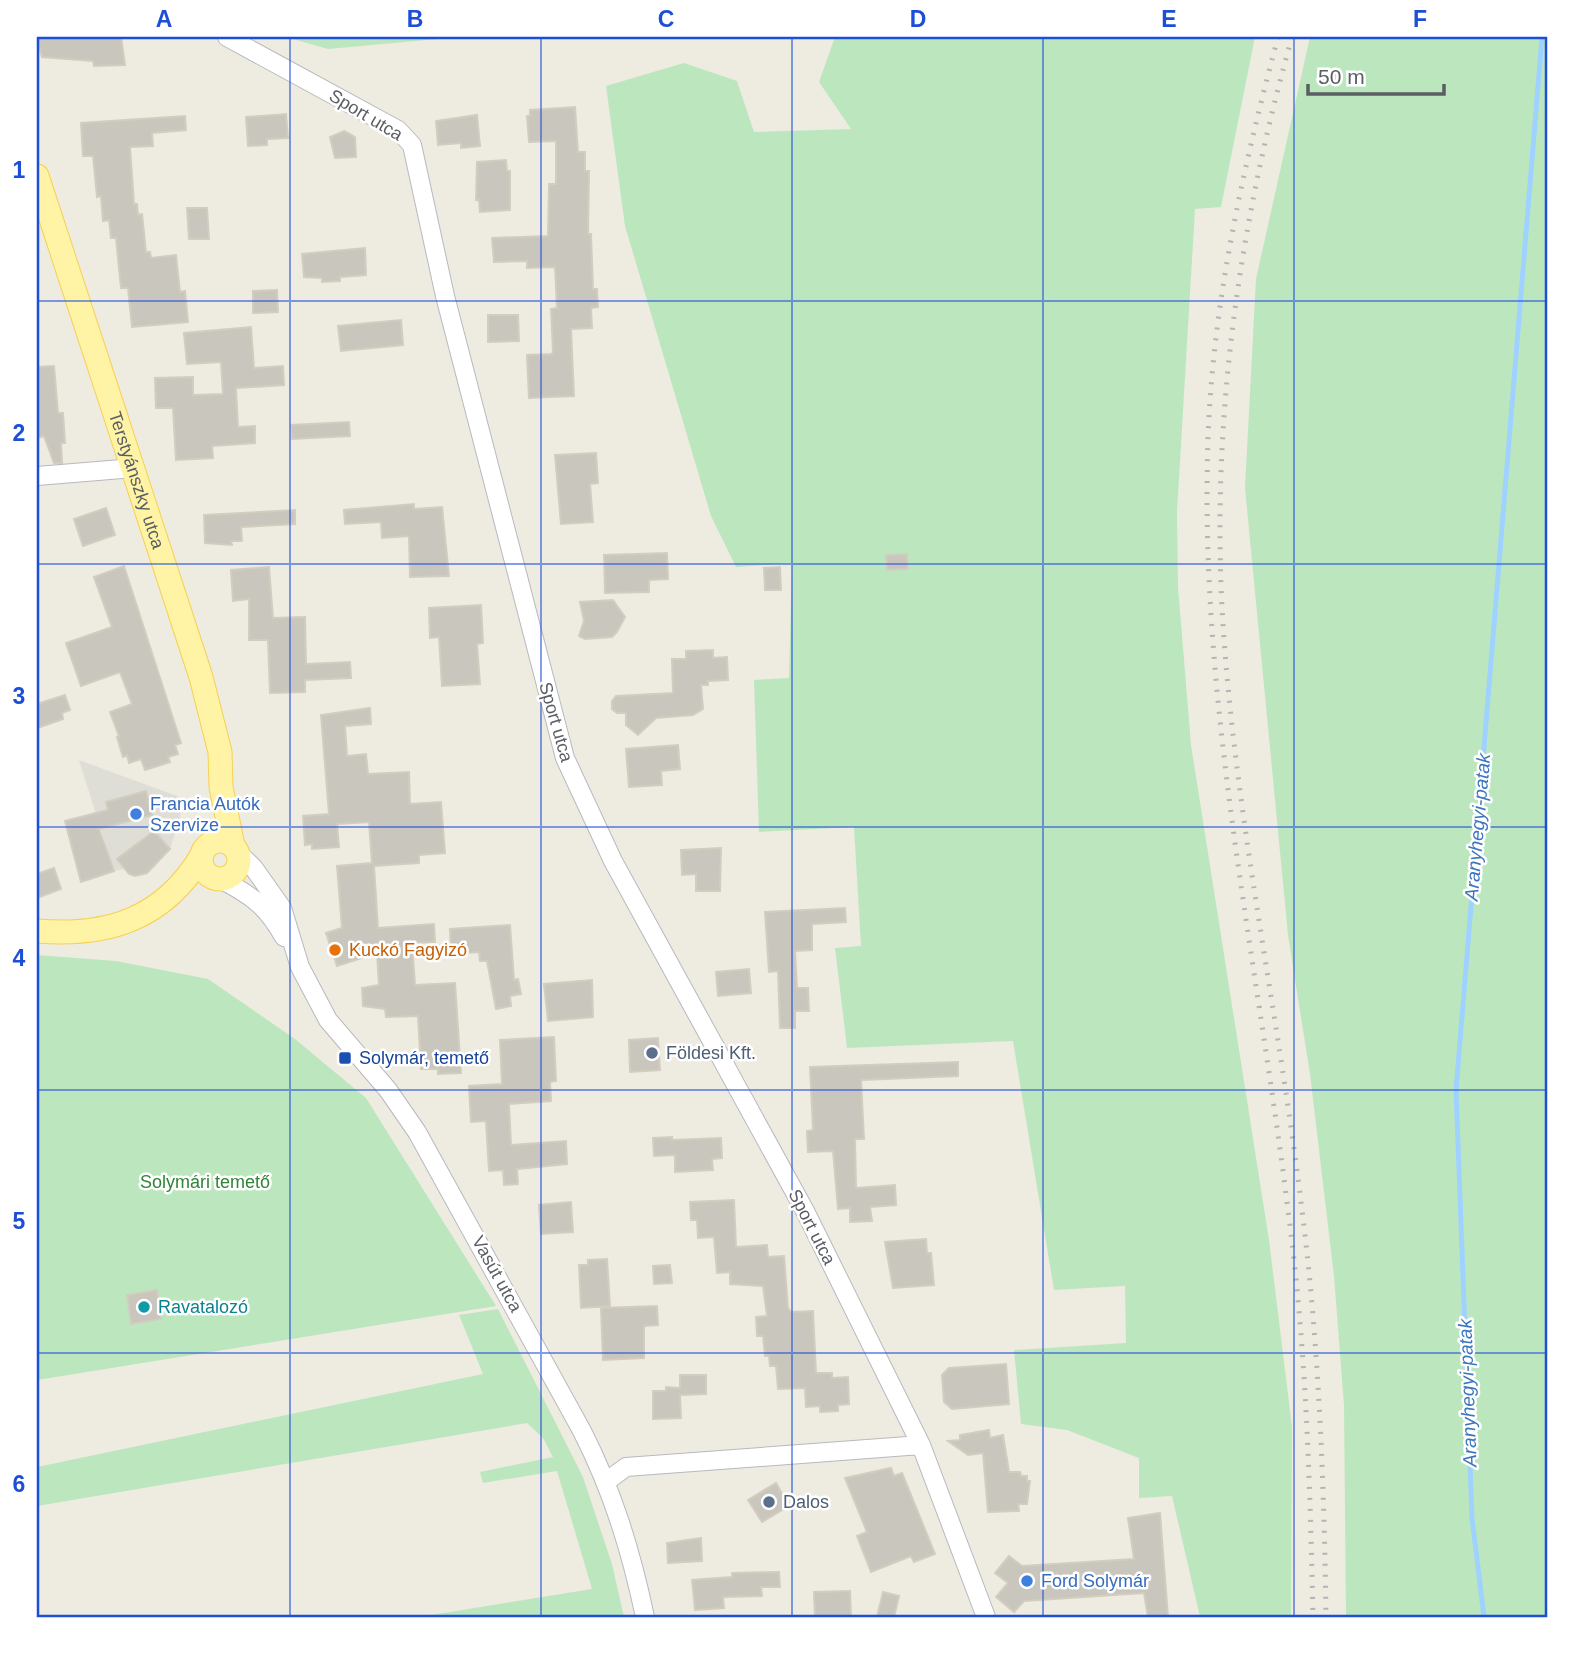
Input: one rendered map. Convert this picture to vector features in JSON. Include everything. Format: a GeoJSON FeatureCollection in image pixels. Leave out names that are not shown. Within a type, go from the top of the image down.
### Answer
{"type":"FeatureCollection","features":[{"type":"Feature","properties":{"kind":"main road","name":"Terstyánszky utca"},"geometry":{"type":"LineString","coordinates":[[37,176],[134,468],[214,722],[220,752],[220,787],[204,851]]}},
{"type":"Feature","properties":{"kind":"main road","name":"Terstyánszky utca"},"geometry":{"type":"LineString","coordinates":[[220,787],[236,850]]}},
{"type":"Feature","properties":{"kind":"main road"},"geometry":{"type":"LineString","coordinates":[[37,931],[110,929],[140,917],[190,875],[204,851],[225,842],[236,850],[237,871],[162,901]]}},
{"type":"Feature","properties":{"kind":"main road"},"geometry":{"type":"LineString","coordinates":[[204,851],[201,864],[218,879]]}},
{"type":"Feature","properties":{"kind":"street","name":"Sport utca"},"geometry":{"type":"LineString","coordinates":[[227,37],[398,130],[412,145],[448,309],[565,758],[613,861],[805,1210],[920,1445],[986,1617]]}},
{"type":"Feature","properties":{"kind":"street"},"geometry":{"type":"LineString","coordinates":[[37,476],[134,468]]}},
{"type":"Feature","properties":{"kind":"street","name":"Vasút utca"},"geometry":{"type":"LineString","coordinates":[[236,850],[253,867],[282,908],[298,962]]}},
{"type":"Feature","properties":{"kind":"street","name":"Vasút utca"},"geometry":{"type":"LineString","coordinates":[[218,879],[253,896],[273,918],[328,1020],[388,1090],[417,1132],[607,1481],[624,1525],[645,1617]]}},
{"type":"Feature","properties":{"kind":"street"},"geometry":{"type":"LineString","coordinates":[[607,1481],[626,1467],[920,1445]]}},
{"type":"Feature","properties":{"kind":"shaded area"},"geometry":{"type":"Polygon","coordinates":[[[79,760],[185,799],[170,849],[131,848],[124,856],[125,869],[114,871],[79,760]]]}},
{"type":"Feature","properties":{"kind":"green space"},"geometry":{"type":"Polygon","coordinates":[[[286,37],[460,37],[328,49],[286,37]]]}},
{"type":"Feature","properties":{"kind":"green space"},"geometry":{"type":"Polygon","coordinates":[[[835,37],[1255,37],[1221,207],[1195,209],[1177,512],[1178,587],[1191,745],[1269,1240],[1292,1427],[1291,1617],[1200,1617],[1172,1496],[1139,1498],[1139,1458],[1067,1430],[1021,1424],[1014,1350],[1126,1343],[1125,1286],[1054,1290],[1013,1041],[847,1048],[835,948],[861,946],[854,827],[759,832],[754,680],[789,678],[792,563],[736,567],[711,516],[625,226],[606,86],[684,63],[737,81],[754,132],[851,129],[819,82],[835,37]]]}},
{"type":"Feature","properties":{"kind":"green space"},"geometry":{"type":"Polygon","coordinates":[[[1310,37],[1547,37],[1547,1617],[1346,1617],[1344,1405],[1334,1276],[1310,1074],[1288,935],[1245,488],[1256,279],[1310,37]]]}},
{"type":"Feature","properties":{"kind":"green space","name":"Solymári temető"},"geometry":{"type":"Polygon","coordinates":[[[37,955],[116,961],[208,979],[295,1039],[366,1098],[496,1306],[37,1380],[37,955]]]}},
{"type":"Feature","properties":{"kind":"green space"},"geometry":{"type":"Polygon","coordinates":[[[498,1309],[583,1477],[612,1564],[624,1617],[419,1617],[592,1589],[557,1471],[483,1483],[480,1472],[553,1457],[543,1438],[527,1423],[37,1506],[37,1467],[483,1374],[459,1315],[498,1309]]]}},
{"type":"Feature","properties":{"kind":"building"},"geometry":{"type":"Polygon","coordinates":[[[37,37],[121,37],[125,65],[94,66],[93,61],[42,57],[37,37]]]}},
{"type":"Feature","properties":{"kind":"building"},"geometry":{"type":"Polygon","coordinates":[[[575,107],[578,152],[585,152],[585,171],[589,171],[588,234],[591,234],[593,289],[597,289],[598,307],[591,308],[592,328],[571,329],[574,396],[529,398],[527,355],[552,354],[553,351],[551,309],[557,308],[555,267],[527,268],[527,261],[494,262],[492,238],[548,236],[549,184],[556,184],[556,141],[529,142],[527,116],[530,116],[530,110],[575,107]]]}},
{"type":"Feature","properties":{"kind":"building"},"geometry":{"type":"Polygon","coordinates":[[[286,114],[288,138],[267,139],[267,145],[248,146],[246,117],[286,114]]]}},
{"type":"Feature","properties":{"kind":"building"},"geometry":{"type":"Polygon","coordinates":[[[477,115],[480,146],[461,148],[461,143],[438,145],[436,121],[477,115]]]}},
{"type":"Feature","properties":{"kind":"building"},"geometry":{"type":"Polygon","coordinates":[[[185,116],[186,130],[152,133],[153,146],[130,147],[134,204],[137,204],[138,215],[142,214],[146,252],[150,252],[151,258],[176,255],[180,292],[185,291],[188,322],[132,327],[128,288],[121,288],[116,238],[111,238],[109,220],[103,221],[101,196],[97,197],[93,156],[83,156],[81,123],[185,116]]]}},
{"type":"Feature","properties":{"kind":"building"},"geometry":{"type":"Polygon","coordinates":[[[344,131],[355,137],[356,157],[335,158],[330,137],[344,131]]]}},
{"type":"Feature","properties":{"kind":"building"},"geometry":{"type":"Polygon","coordinates":[[[506,160],[507,171],[510,171],[510,210],[480,212],[479,200],[476,200],[477,162],[506,160]]]}},
{"type":"Feature","properties":{"kind":"building"},"geometry":{"type":"Polygon","coordinates":[[[187,208],[207,208],[209,239],[189,239],[187,208]]]}},
{"type":"Feature","properties":{"kind":"building"},"geometry":{"type":"Polygon","coordinates":[[[365,248],[366,275],[340,277],[340,281],[322,282],[322,278],[304,277],[302,254],[365,248]]]}},
{"type":"Feature","properties":{"kind":"building"},"geometry":{"type":"Polygon","coordinates":[[[277,290],[278,312],[253,313],[253,291],[277,290]]]}},
{"type":"Feature","properties":{"kind":"building"},"geometry":{"type":"Polygon","coordinates":[[[488,315],[518,315],[519,341],[488,342],[488,315]]]}},
{"type":"Feature","properties":{"kind":"building"},"geometry":{"type":"Polygon","coordinates":[[[401,320],[403,345],[341,351],[338,326],[401,320]]]}},
{"type":"Feature","properties":{"kind":"building"},"geometry":{"type":"Polygon","coordinates":[[[251,327],[254,368],[283,366],[284,385],[236,388],[238,427],[255,426],[255,443],[212,446],[213,458],[176,460],[173,408],[156,408],[155,378],[193,377],[193,395],[223,394],[221,362],[187,364],[184,333],[251,327]]]}},
{"type":"Feature","properties":{"kind":"building"},"geometry":{"type":"Polygon","coordinates":[[[54,366],[58,413],[63,413],[65,443],[61,443],[62,463],[54,463],[44,436],[37,438],[37,367],[54,366]]]}},
{"type":"Feature","properties":{"kind":"building"},"geometry":{"type":"Polygon","coordinates":[[[349,422],[350,436],[292,439],[291,425],[349,422]]]}},
{"type":"Feature","properties":{"kind":"building"},"geometry":{"type":"Polygon","coordinates":[[[596,453],[598,483],[590,484],[593,522],[561,524],[555,455],[596,453]]]}},
{"type":"Feature","properties":{"kind":"building"},"geometry":{"type":"Polygon","coordinates":[[[414,504],[414,509],[442,507],[449,576],[410,577],[409,536],[382,538],[381,522],[345,524],[344,510],[414,504]]]}},
{"type":"Feature","properties":{"kind":"building"},"geometry":{"type":"Polygon","coordinates":[[[106,508],[115,535],[83,546],[74,519],[106,508]]]}},
{"type":"Feature","properties":{"kind":"building"},"geometry":{"type":"Polygon","coordinates":[[[295,510],[295,524],[241,527],[242,541],[231,541],[232,545],[205,543],[204,515],[295,510]]]}},
{"type":"Feature","properties":{"kind":"building"},"geometry":{"type":"Polygon","coordinates":[[[667,553],[668,579],[649,580],[649,592],[605,593],[604,555],[667,553]]]}},
{"type":"Feature","properties":{"kind":"building"},"geometry":{"type":"Polygon","coordinates":[[[907,554],[908,569],[887,570],[886,555],[907,554]]]}},
{"type":"Feature","properties":{"kind":"building"},"geometry":{"type":"Polygon","coordinates":[[[124,566],[181,743],[175,745],[178,754],[168,757],[170,762],[145,770],[141,759],[129,763],[127,755],[123,757],[110,712],[132,704],[120,672],[81,686],[66,643],[112,627],[94,577],[124,566]]]}},
{"type":"Feature","properties":{"kind":"building"},"geometry":{"type":"Polygon","coordinates":[[[269,567],[273,618],[305,617],[306,664],[350,662],[351,678],[305,680],[305,692],[270,693],[268,640],[249,640],[249,599],[233,601],[231,570],[269,567]]]}},
{"type":"Feature","properties":{"kind":"building"},"geometry":{"type":"Polygon","coordinates":[[[780,567],[781,590],[765,590],[764,568],[780,567]]]}},
{"type":"Feature","properties":{"kind":"building"},"geometry":{"type":"Polygon","coordinates":[[[613,600],[625,617],[617,632],[612,637],[585,639],[579,636],[584,621],[580,602],[613,600]]]}},
{"type":"Feature","properties":{"kind":"building"},"geometry":{"type":"Polygon","coordinates":[[[481,605],[483,643],[477,644],[480,684],[442,686],[439,637],[430,638],[429,608],[481,605]]]}},
{"type":"Feature","properties":{"kind":"building"},"geometry":{"type":"Polygon","coordinates":[[[713,650],[713,658],[727,657],[728,680],[708,681],[708,685],[701,685],[703,709],[693,715],[656,718],[638,735],[626,725],[626,713],[617,713],[612,709],[612,701],[616,696],[673,693],[672,659],[686,659],[686,651],[713,650]]]}},
{"type":"Feature","properties":{"kind":"building"},"geometry":{"type":"Polygon","coordinates":[[[65,695],[70,710],[62,713],[63,719],[37,728],[37,704],[65,695]]]}},
{"type":"Feature","properties":{"kind":"building"},"geometry":{"type":"Polygon","coordinates":[[[370,708],[371,724],[345,726],[347,756],[366,754],[368,774],[409,772],[410,804],[441,802],[445,853],[419,855],[419,863],[374,866],[378,928],[434,924],[435,942],[412,943],[415,985],[455,983],[461,1073],[438,1074],[438,1069],[421,1069],[418,1016],[386,1017],[385,1009],[363,1006],[362,988],[379,985],[377,953],[337,966],[326,933],[342,928],[337,866],[372,863],[369,822],[337,824],[339,847],[312,849],[312,844],[305,845],[303,816],[329,814],[321,715],[370,708]]]}},
{"type":"Feature","properties":{"kind":"building"},"geometry":{"type":"Polygon","coordinates":[[[678,745],[680,769],[661,771],[662,785],[629,787],[626,749],[678,745]]]}},
{"type":"Feature","properties":{"kind":"building"},"geometry":{"type":"Polygon","coordinates":[[[146,791],[152,815],[99,829],[114,871],[81,882],[65,821],[108,810],[106,802],[146,791]]]}},
{"type":"Feature","properties":{"kind":"building"},"geometry":{"type":"Polygon","coordinates":[[[154,831],[170,849],[147,873],[135,876],[129,874],[117,859],[154,831]]]}},
{"type":"Feature","properties":{"kind":"building"},"geometry":{"type":"Polygon","coordinates":[[[721,848],[720,891],[696,891],[696,874],[682,875],[681,850],[721,848]]]}},
{"type":"Feature","properties":{"kind":"building"},"geometry":{"type":"Polygon","coordinates":[[[54,868],[61,889],[37,898],[37,874],[54,868]]]}},
{"type":"Feature","properties":{"kind":"building"},"geometry":{"type":"Polygon","coordinates":[[[845,908],[846,922],[812,924],[812,950],[795,951],[797,988],[808,988],[809,1011],[795,1011],[795,1028],[780,1028],[778,971],[769,972],[765,912],[845,908]]]}},
{"type":"Feature","properties":{"kind":"building"},"geometry":{"type":"Polygon","coordinates":[[[510,925],[514,980],[518,979],[521,994],[510,996],[511,1006],[496,1009],[487,961],[480,961],[479,952],[451,954],[450,929],[510,925]]]}},
{"type":"Feature","properties":{"kind":"building"},"geometry":{"type":"Polygon","coordinates":[[[749,969],[751,993],[718,996],[716,972],[749,969]]]}},
{"type":"Feature","properties":{"kind":"building"},"geometry":{"type":"Polygon","coordinates":[[[592,980],[593,1017],[548,1021],[544,984],[592,980]]]}},
{"type":"Feature","properties":{"kind":"building"},"geometry":{"type":"Polygon","coordinates":[[[554,1037],[556,1081],[550,1082],[551,1101],[509,1104],[511,1145],[566,1141],[567,1164],[517,1169],[518,1184],[504,1185],[503,1170],[489,1171],[486,1121],[471,1122],[469,1086],[502,1084],[500,1040],[554,1037]]]}},
{"type":"Feature","properties":{"kind":"building"},"geometry":{"type":"Polygon","coordinates":[[[658,1038],[660,1070],[630,1072],[629,1040],[658,1038]]]}},
{"type":"Feature","properties":{"kind":"building"},"geometry":{"type":"Polygon","coordinates":[[[958,1062],[958,1076],[861,1080],[864,1139],[855,1139],[856,1188],[895,1185],[896,1205],[870,1207],[872,1221],[850,1222],[850,1208],[838,1209],[833,1151],[808,1152],[807,1131],[813,1130],[810,1067],[958,1062]]]}},
{"type":"Feature","properties":{"kind":"building"},"geometry":{"type":"Polygon","coordinates":[[[672,1137],[672,1140],[721,1138],[722,1158],[712,1159],[713,1170],[675,1172],[675,1155],[654,1156],[653,1138],[672,1137]]]}},
{"type":"Feature","properties":{"kind":"building"},"geometry":{"type":"Polygon","coordinates":[[[734,1200],[736,1247],[767,1245],[768,1257],[784,1256],[788,1308],[791,1312],[813,1311],[816,1373],[832,1373],[832,1378],[848,1377],[849,1404],[838,1405],[838,1411],[820,1412],[820,1406],[806,1407],[805,1388],[778,1389],[776,1366],[770,1366],[769,1356],[765,1356],[763,1336],[757,1336],[756,1317],[767,1316],[763,1286],[730,1284],[730,1272],[717,1273],[714,1237],[698,1238],[697,1220],[691,1220],[690,1202],[734,1200]]]}},
{"type":"Feature","properties":{"kind":"building"},"geometry":{"type":"Polygon","coordinates":[[[571,1202],[573,1232],[541,1234],[539,1205],[571,1202]]]}},
{"type":"Feature","properties":{"kind":"building"},"geometry":{"type":"Polygon","coordinates":[[[926,1239],[927,1253],[931,1253],[934,1285],[893,1288],[885,1242],[926,1239]]]}},
{"type":"Feature","properties":{"kind":"building"},"geometry":{"type":"Polygon","coordinates":[[[607,1259],[610,1306],[581,1308],[579,1265],[588,1265],[588,1260],[607,1259]]]}},
{"type":"Feature","properties":{"kind":"building"},"geometry":{"type":"Polygon","coordinates":[[[670,1265],[672,1283],[654,1284],[653,1266],[670,1265]]]}},
{"type":"Feature","properties":{"kind":"building","name":"Ravatalozó"},"geometry":{"type":"Polygon","coordinates":[[[157,1290],[161,1319],[131,1324],[127,1295],[157,1290]]]}},
{"type":"Feature","properties":{"kind":"building"},"geometry":{"type":"Polygon","coordinates":[[[657,1306],[658,1325],[644,1326],[644,1358],[603,1360],[601,1308],[657,1306]]]}},
{"type":"Feature","properties":{"kind":"building"},"geometry":{"type":"Polygon","coordinates":[[[1006,1364],[1009,1404],[952,1409],[944,1402],[942,1375],[949,1368],[1006,1364]]]}},
{"type":"Feature","properties":{"kind":"building"},"geometry":{"type":"Polygon","coordinates":[[[680,1375],[706,1375],[706,1394],[680,1395],[681,1418],[653,1419],[653,1391],[666,1391],[666,1387],[680,1388],[680,1375]]]}},
{"type":"Feature","properties":{"kind":"building"},"geometry":{"type":"Polygon","coordinates":[[[989,1430],[990,1438],[1003,1435],[1009,1472],[1020,1472],[1021,1476],[1027,1476],[1027,1481],[1030,1481],[1027,1504],[1018,1504],[1019,1511],[988,1512],[983,1453],[968,1455],[948,1441],[960,1440],[960,1435],[989,1430]]]}},
{"type":"Feature","properties":{"kind":"building"},"geometry":{"type":"Polygon","coordinates":[[[891,1468],[894,1476],[902,1473],[935,1554],[914,1562],[911,1556],[871,1572],[857,1536],[867,1532],[845,1478],[891,1468]]]}},
{"type":"Feature","properties":{"kind":"building"},"geometry":{"type":"Polygon","coordinates":[[[776,1483],[789,1506],[762,1522],[748,1500],[776,1483]]]}},
{"type":"Feature","properties":{"kind":"building"},"geometry":{"type":"Polygon","coordinates":[[[1160,1513],[1168,1617],[1148,1617],[1144,1593],[1024,1601],[1014,1612],[996,1597],[1008,1583],[995,1573],[1009,1556],[1022,1566],[1134,1559],[1128,1518],[1160,1513]]]}},
{"type":"Feature","properties":{"kind":"building"},"geometry":{"type":"Polygon","coordinates":[[[701,1538],[702,1561],[668,1563],[667,1543],[701,1538]]]}},
{"type":"Feature","properties":{"kind":"building"},"geometry":{"type":"Polygon","coordinates":[[[779,1572],[780,1587],[761,1587],[762,1596],[723,1597],[724,1608],[695,1610],[692,1580],[732,1577],[732,1573],[779,1572]]]}},
{"type":"Feature","properties":{"kind":"building"},"geometry":{"type":"Polygon","coordinates":[[[850,1591],[851,1617],[815,1617],[814,1592],[850,1591]]]}},
{"type":"Feature","properties":{"kind":"building"},"geometry":{"type":"Polygon","coordinates":[[[883,1592],[899,1596],[894,1617],[877,1617],[883,1592]]]}},
{"type":"Feature","properties":{"kind":"waterway","name":"Aranyhegyi-patak"},"geometry":{"type":"LineString","coordinates":[[1484,1617],[1472,1518],[1456,1090],[1542,37]]}},
{"type":"Feature","properties":{"kind":"railway"},"geometry":{"type":"LineString","coordinates":[[1278,37],[1253,136],[1223,286],[1211,387],[1208,536],[1212,632],[1221,729],[1275,1113],[1299,1311],[1309,1464],[1313,1617]]}},
{"type":"Feature","properties":{"kind":"railway"},"geometry":{"type":"LineString","coordinates":[[1292,37],[1256,184],[1242,259],[1224,411],[1220,563],[1230,711],[1293,1138],[1308,1261],[1320,1414],[1326,1617]]}},
{"type":"Feature","properties":{"kind":"place","name":"Francia Autók Szervize"},"geometry":{"type":"Point","coordinates":[136,814]}},
{"type":"Feature","properties":{"kind":"place","name":"Kuckó Fagyizó"},"geometry":{"type":"Point","coordinates":[335,950]}},
{"type":"Feature","properties":{"kind":"place","name":"Földesi Kft."},"geometry":{"type":"Point","coordinates":[652,1053]}},
{"type":"Feature","properties":{"kind":"place","name":"Solymár, temető"},"geometry":{"type":"Point","coordinates":[345,1058]}},
{"type":"Feature","properties":{"kind":"place","name":"Ravatalozó"},"geometry":{"type":"Point","coordinates":[144,1307]}},
{"type":"Feature","properties":{"kind":"place","name":"Dalos"},"geometry":{"type":"Point","coordinates":[769,1502]}},
{"type":"Feature","properties":{"kind":"place","name":"Ford Solymár"},"geometry":{"type":"Point","coordinates":[1027,1581]}}]}
